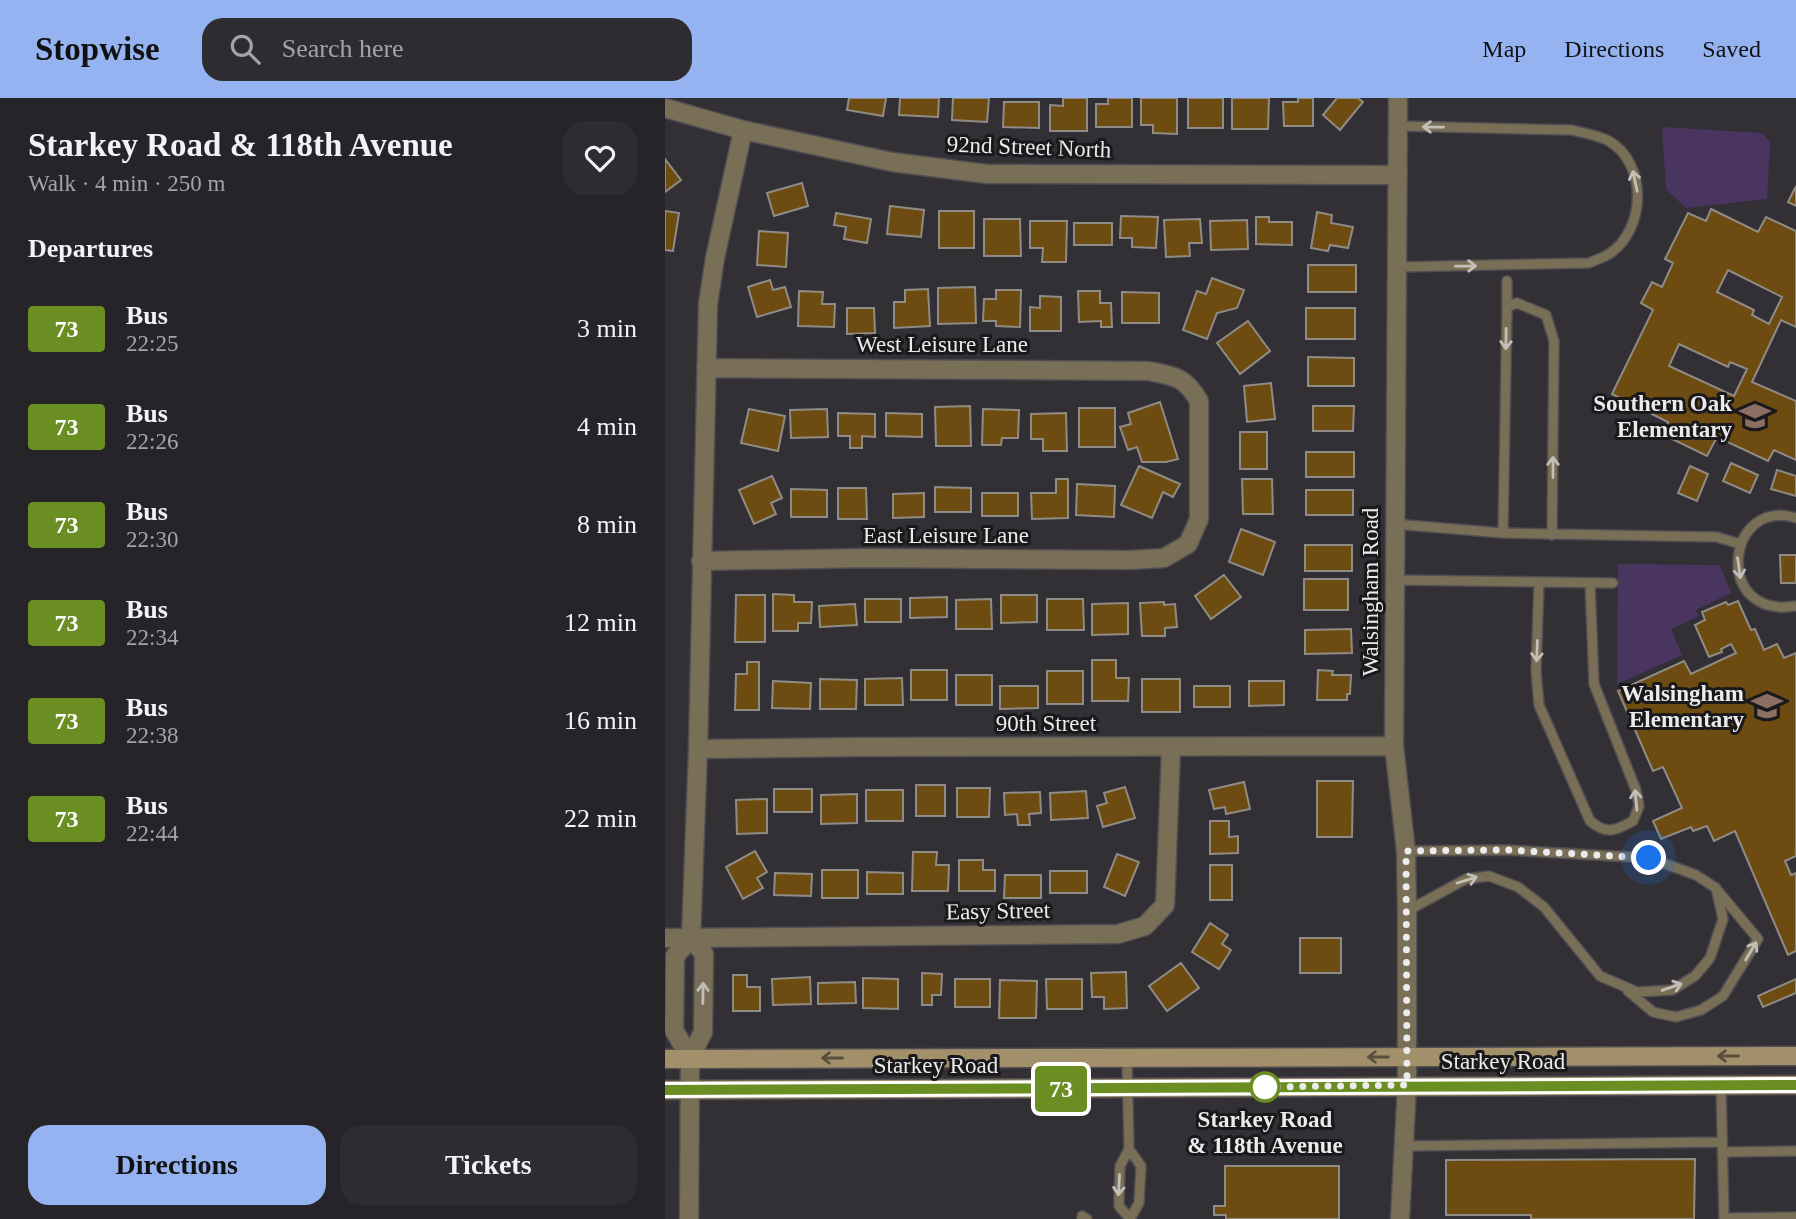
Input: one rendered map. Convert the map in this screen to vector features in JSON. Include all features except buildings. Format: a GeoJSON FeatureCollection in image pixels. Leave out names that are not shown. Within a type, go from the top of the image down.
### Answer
{"type":"FeatureCollection","features":[{"type":"Feature","properties":{"kind":"main road","name":"Starkey Road"},"geometry":{"type":"LineString","coordinates":[[665,1059],[1796,1056]]}},
{"type":"Feature","properties":{"kind":"main road","name":"Starkey Road"},"geometry":{"type":"LineString","coordinates":[[665,1090],[1796,1085]]}},
{"type":"Feature","properties":{"kind":"street","name":"Walsingham Road"},"geometry":{"type":"LineString","coordinates":[[1398,98],[1394,747],[1406,851],[1407,911],[1407,1085],[1399,1219]]}},
{"type":"Feature","properties":{"kind":"street","name":"92nd Street North"},"geometry":{"type":"LineString","coordinates":[[665,107],[743,130],[892,162],[987,174],[1398,175]]}},
{"type":"Feature","properties":{"kind":"street"},"geometry":{"type":"LineString","coordinates":[[690,1058],[674,1030],[675,956],[691,938],[708,304],[715,258],[743,130]]}},
{"type":"Feature","properties":{"kind":"street","name":"West Leisure Lane"},"geometry":{"type":"LineString","coordinates":[[706,368],[1149,371],[1176,376],[1191,387],[1199,401],[1199,519],[1188,544]]}},
{"type":"Feature","properties":{"kind":"street","name":"East Leisure Lane"},"geometry":{"type":"LineString","coordinates":[[701,561],[867,558],[1131,560],[1164,558],[1188,544]]}},
{"type":"Feature","properties":{"kind":"street","name":"90th Street"},"geometry":{"type":"LineString","coordinates":[[698,749],[1394,747]]}},
{"type":"Feature","properties":{"kind":"street","name":"Easy Street"},"geometry":{"type":"LineString","coordinates":[[665,938],[1118,934],[1145,926],[1165,905],[1171,748]]}},
{"type":"Feature","properties":{"kind":"street"},"geometry":{"type":"LineString","coordinates":[[689,1219],[688,1090],[690,1058],[703,1032],[704,954],[691,938]]}},
{"type":"Feature","properties":{"kind":"lane"},"geometry":{"type":"LineString","coordinates":[[1397,267],[1589,263],[1610,254],[1631,228],[1637,209],[1638,192],[1633,170],[1619,149],[1594,135],[1572,130],[1398,126]]}},
{"type":"Feature","properties":{"kind":"lane"},"geometry":{"type":"LineString","coordinates":[[1503,533],[1507,281]]}},
{"type":"Feature","properties":{"kind":"lane"},"geometry":{"type":"LineString","coordinates":[[1507,307],[1517,303],[1546,315],[1554,341],[1552,535]]}},
{"type":"Feature","properties":{"kind":"lane"},"geometry":{"type":"LineString","coordinates":[[1796,518],[1776,516],[1761,521],[1748,531],[1740,544],[1737,559],[1738,573],[1753,598],[1780,608],[1796,606]]}},
{"type":"Feature","properties":{"kind":"lane"},"geometry":{"type":"LineString","coordinates":[[1394,524],[1552,535],[1717,537],[1740,544]]}},
{"type":"Feature","properties":{"kind":"lane"},"geometry":{"type":"LineString","coordinates":[[1394,580],[1613,583]]}},
{"type":"Feature","properties":{"kind":"lane"},"geometry":{"type":"LineString","coordinates":[[1539,582],[1536,671],[1539,705],[1590,821],[1599,829],[1611,830],[1633,821],[1639,806],[1636,790],[1594,684],[1590,583]]}},
{"type":"Feature","properties":{"kind":"lane"},"geometry":{"type":"LineString","coordinates":[[1406,851],[1508,850],[1649,858],[1696,875],[1716,888],[1758,939],[1723,996],[1701,1010],[1676,1017],[1653,1012],[1624,988]]}},
{"type":"Feature","properties":{"kind":"lane"},"geometry":{"type":"LineString","coordinates":[[1407,911],[1466,878],[1489,876],[1518,887],[1544,907],[1600,976],[1637,992],[1672,990],[1695,976],[1710,958],[1723,919],[1716,888]]}},
{"type":"Feature","properties":{"kind":"lane"},"geometry":{"type":"LineString","coordinates":[[1127,1058],[1129,1149],[1120,1166],[1119,1206],[1130,1219],[1139,1203],[1141,1166],[1129,1149]]}},
{"type":"Feature","properties":{"kind":"lane"},"geometry":{"type":"LineString","coordinates":[[1721,1085],[1724,1218],[1796,1217]]}},
{"type":"Feature","properties":{"kind":"lane"},"geometry":{"type":"LineString","coordinates":[[1403,1146],[1722,1142]]}},
{"type":"Feature","properties":{"kind":"lane"},"geometry":{"type":"LineString","coordinates":[[1722,1152],[1796,1152]]}},
{"type":"Feature","properties":{"kind":"shaded area"},"geometry":{"type":"Polygon","coordinates":[[[1662,127],[1762,133],[1770,142],[1767,199],[1686,208],[1666,189],[1662,127]]]}},
{"type":"Feature","properties":{"kind":"shaded area"},"geometry":{"type":"Polygon","coordinates":[[[1618,564],[1720,565],[1731,593],[1696,610],[1699,616],[1671,629],[1682,655],[1617,684],[1618,564]]]}},
{"type":"Feature","properties":{"kind":"bus line","name":"73"},"geometry":{"type":"LineString","coordinates":[[665,1090],[1796,1085]]}},
{"type":"Feature","properties":{"kind":"place","name":"Southern Oak Elementary"},"geometry":{"type":"Point","coordinates":[1755,416]}},
{"type":"Feature","properties":{"kind":"place","name":"Walsingham Elementary"},"geometry":{"type":"Point","coordinates":[1767,706]}},
{"type":"Feature","properties":{"kind":"place","name":"Starkey Road & 118th Avenue"},"geometry":{"type":"Point","coordinates":[1265,1087]}},
{"type":"Feature","properties":{"kind":"route"},"geometry":{"type":"LineString","coordinates":[[1265,1087],[1407,1085],[1406,851],[1508,850],[1607,858],[1649,858]]}}]}
